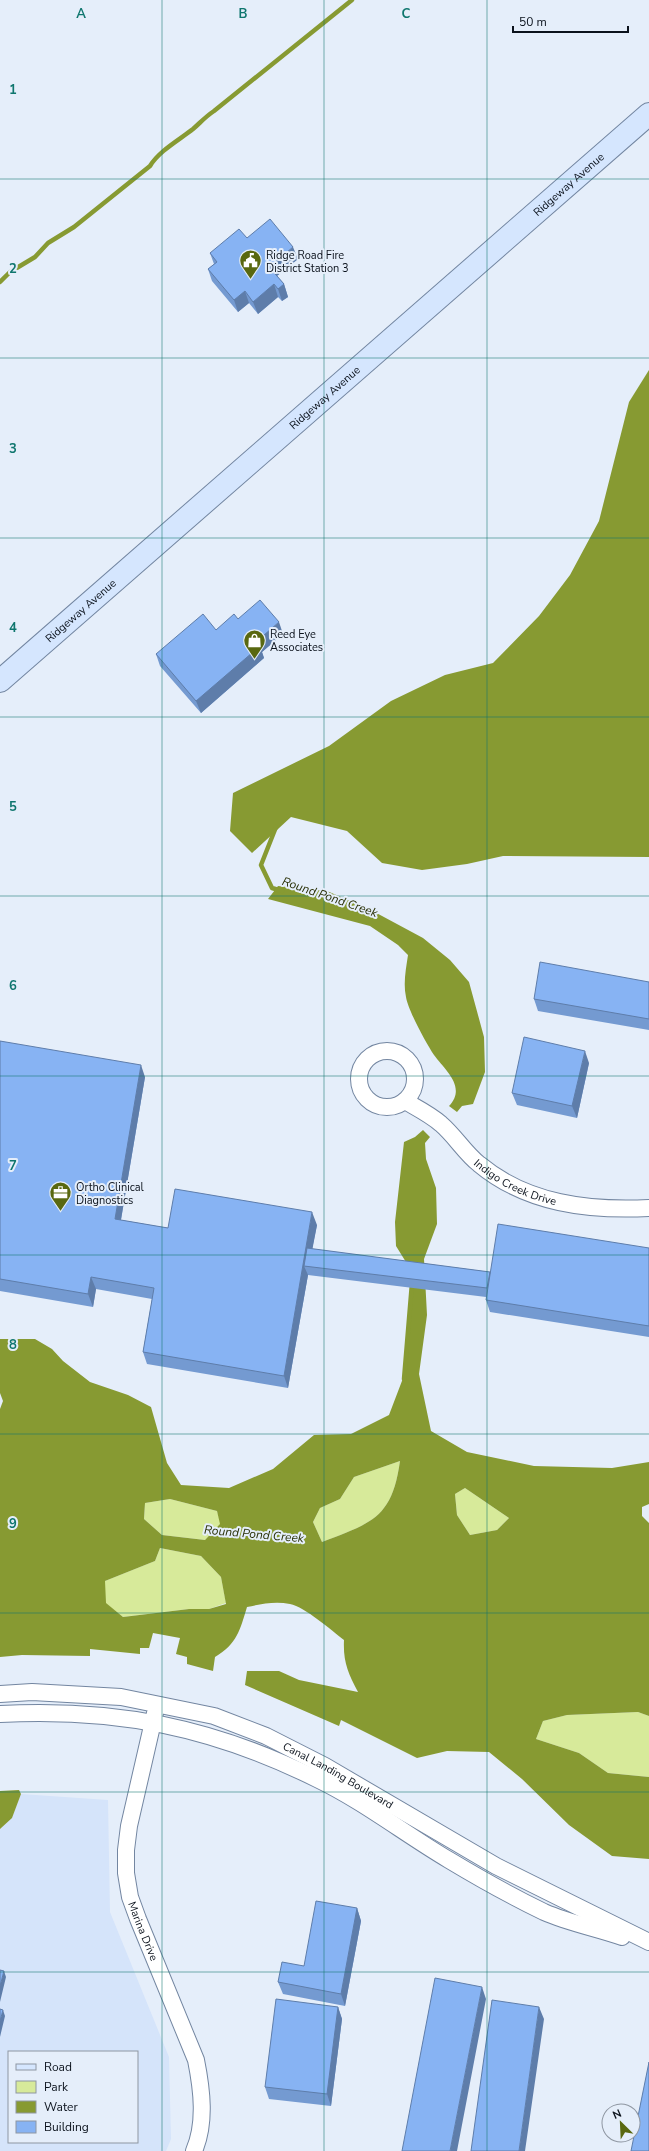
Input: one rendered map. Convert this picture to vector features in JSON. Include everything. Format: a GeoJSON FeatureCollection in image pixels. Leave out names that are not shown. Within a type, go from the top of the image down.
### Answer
{"type":"FeatureCollection","features":[{"type":"Feature","properties":{"kind":"main road","name":"Ridgeway Avenue"},"geometry":{"type":"LineString","coordinates":[[0,681],[649,114]]}},
{"type":"Feature","properties":{"kind":"street","name":"Indigo Creek Drive"},"geometry":{"type":"LineString","coordinates":[[405,1100],[440,1123],[478,1164],[511,1184],[542,1198],[578,1207],[615,1210],[649,1208]]}},
{"type":"Feature","properties":{"kind":"street","name":"Canal Landing Boulevard"},"geometry":{"type":"LineString","coordinates":[[0,1694],[32,1692],[121,1697],[214,1716],[266,1736],[370,1791],[496,1866],[649,1942]]}},
{"type":"Feature","properties":{"kind":"street","name":"Marina Drive"},"geometry":{"type":"LineString","coordinates":[[157,1704],[129,1826],[126,1873],[130,1897],[138,1919],[196,2060],[200,2081],[201,2135],[194,2151]]}},
{"type":"Feature","properties":{"kind":"street","name":"Canal Landing Boulevard"},"geometry":{"type":"LineString","coordinates":[[0,1714],[79,1713],[152,1722],[190,1730],[228,1741],[311,1776],[361,1805],[450,1861],[545,1912],[649,1946]]}},
{"type":"Feature","properties":{"kind":"shaded area"},"geometry":{"type":"Polygon","coordinates":[[[21,1794],[108,1800],[110,1912],[169,2057],[171,2139],[166,2151],[0,2151],[0,1829],[12,1818],[21,1794]]]}},
{"type":"Feature","properties":{"kind":"green space"},"geometry":{"type":"Polygon","coordinates":[[[400,1461],[396,1480],[385,1507],[366,1523],[322,1542],[313,1522],[320,1508],[340,1499],[354,1477],[400,1461]]]}},
{"type":"Feature","properties":{"kind":"green space"},"geometry":{"type":"Polygon","coordinates":[[[465,1488],[509,1518],[497,1530],[470,1535],[457,1515],[455,1494],[465,1488]]]}},
{"type":"Feature","properties":{"kind":"green space"},"geometry":{"type":"Polygon","coordinates":[[[170,1499],[217,1511],[221,1524],[205,1540],[162,1535],[144,1519],[145,1503],[170,1499]]]}},
{"type":"Feature","properties":{"kind":"green space"},"geometry":{"type":"Polygon","coordinates":[[[160,1548],[201,1556],[221,1577],[226,1603],[209,1609],[189,1609],[123,1617],[105,1603],[105,1581],[155,1561],[160,1548]]]}},
{"type":"Feature","properties":{"kind":"green space"},"geometry":{"type":"Polygon","coordinates":[[[638,1712],[649,1716],[649,1777],[608,1773],[579,1753],[536,1739],[543,1721],[567,1715],[638,1712]]]}},
{"type":"Feature","properties":{"kind":"water"},"geometry":{"type":"Polygon","coordinates":[[[649,370],[649,857],[503,856],[467,864],[422,870],[382,863],[347,831],[291,817],[252,853],[230,831],[233,793],[329,746],[391,701],[445,675],[493,663],[539,616],[570,575],[599,521],[629,402],[649,370]]]}},
{"type":"Feature","properties":{"kind":"water"},"geometry":{"type":"Polygon","coordinates":[[[278,886],[327,891],[369,909],[423,938],[450,960],[469,982],[484,1037],[485,1072],[473,1104],[462,1106],[457,1112],[449,1106],[454,1099],[456,1092],[455,1085],[434,1055],[407,1003],[405,981],[408,955],[398,945],[370,926],[268,899],[278,886]]]}},
{"type":"Feature","properties":{"kind":"water"},"geometry":{"type":"Polygon","coordinates":[[[423,1130],[430,1137],[425,1143],[426,1159],[436,1188],[437,1224],[424,1259],[427,1315],[419,1374],[431,1431],[467,1452],[534,1466],[612,1468],[649,1462],[649,1504],[642,1507],[642,1516],[649,1523],[649,1716],[638,1712],[567,1715],[543,1721],[536,1739],[579,1753],[608,1773],[649,1777],[649,1859],[612,1856],[569,1825],[522,1779],[489,1752],[447,1751],[417,1758],[341,1720],[339,1726],[245,1685],[247,1671],[279,1671],[299,1680],[358,1692],[347,1667],[344,1655],[344,1640],[303,1609],[290,1604],[273,1603],[247,1607],[237,1636],[228,1647],[215,1657],[213,1671],[187,1664],[187,1657],[176,1654],[180,1638],[153,1633],[149,1648],[140,1648],[140,1654],[90,1649],[90,1656],[22,1655],[0,1657],[0,1409],[3,1401],[0,1393],[0,1339],[35,1339],[52,1349],[63,1361],[90,1382],[128,1395],[151,1407],[167,1463],[181,1485],[229,1488],[273,1469],[314,1435],[351,1434],[389,1415],[405,1373],[414,1275],[396,1246],[395,1222],[404,1142],[415,1137],[423,1130]],[[400,1461],[354,1477],[340,1499],[320,1508],[313,1522],[322,1542],[366,1523],[385,1507],[396,1480],[400,1461]],[[465,1488],[455,1494],[457,1515],[470,1535],[497,1530],[509,1518],[465,1488]],[[170,1499],[145,1503],[144,1519],[162,1535],[205,1540],[220,1524],[217,1511],[170,1499]],[[160,1548],[155,1561],[105,1581],[106,1603],[123,1617],[189,1609],[209,1609],[226,1604],[221,1577],[201,1556],[160,1548]]]}},
{"type":"Feature","properties":{"kind":"water"},"geometry":{"type":"Polygon","coordinates":[[[19,1790],[21,1794],[12,1818],[0,1829],[0,1791],[19,1790]]]}},
{"type":"Feature","properties":{"kind":"building"},"geometry":{"type":"Polygon","coordinates":[[[270,219],[293,247],[269,267],[284,284],[278,289],[274,284],[253,302],[245,291],[234,300],[208,269],[217,262],[210,253],[239,229],[247,238],[270,219]]]}},
{"type":"Feature","properties":{"kind":"building"},"geometry":{"type":"Polygon","coordinates":[[[260,600],[279,622],[256,642],[260,646],[196,701],[156,654],[203,614],[216,630],[234,614],[238,619],[260,600]]]}},
{"type":"Feature","properties":{"kind":"building"},"geometry":{"type":"Polygon","coordinates":[[[540,962],[649,982],[649,1019],[534,999],[540,962]]]}},
{"type":"Feature","properties":{"kind":"building"},"geometry":{"type":"Polygon","coordinates":[[[524,1037],[585,1051],[572,1106],[512,1093],[524,1037]]]}},
{"type":"Feature","properties":{"kind":"building","name":"Ortho Clinical Diagnostics"},"geometry":{"type":"Polygon","coordinates":[[[0,1041],[141,1065],[115,1219],[168,1228],[175,1189],[312,1212],[284,1376],[143,1352],[154,1288],[91,1277],[88,1294],[0,1279],[0,1041]]]}},
{"type":"Feature","properties":{"kind":"building"},"geometry":{"type":"Polygon","coordinates":[[[498,1224],[649,1248],[649,1326],[486,1300],[498,1224]]]}},
{"type":"Feature","properties":{"kind":"building"},"geometry":{"type":"Polygon","coordinates":[[[307,1248],[490,1272],[487,1288],[304,1266],[307,1248]]]}},
{"type":"Feature","properties":{"kind":"building"},"geometry":{"type":"Polygon","coordinates":[[[316,1901],[357,1908],[341,1994],[278,1982],[282,1962],[304,1966],[316,1901]]]}},
{"type":"Feature","properties":{"kind":"building"},"geometry":{"type":"Polygon","coordinates":[[[0,1970],[4,1971],[0,1986],[0,1970]]]}},
{"type":"Feature","properties":{"kind":"building"},"geometry":{"type":"Polygon","coordinates":[[[435,1978],[482,1987],[450,2151],[402,2151],[435,1978]]]}},
{"type":"Feature","properties":{"kind":"building"},"geometry":{"type":"Polygon","coordinates":[[[276,1999],[338,2007],[327,2094],[265,2087],[276,1999]]]}},
{"type":"Feature","properties":{"kind":"building"},"geometry":{"type":"Polygon","coordinates":[[[492,2000],[539,2007],[519,2151],[471,2151],[492,2000]]]}},
{"type":"Feature","properties":{"kind":"building"},"geometry":{"type":"Polygon","coordinates":[[[0,2009],[3,2010],[0,2021],[0,2009]]]}},
{"type":"Feature","properties":{"kind":"building"},"geometry":{"type":"Polygon","coordinates":[[[649,2062],[649,2151],[631,2151],[633,2143],[641,2143],[641,2103],[649,2062]]]}},
{"type":"Feature","properties":{"kind":"waterway"},"geometry":{"type":"LineString","coordinates":[[0,282],[10,272],[35,257],[48,243],[74,227],[150,166],[159,155],[352,0]]}},
{"type":"Feature","properties":{"kind":"waterway","name":"Round Pond Creek"},"geometry":{"type":"LineString","coordinates":[[276,827],[261,865],[272,888],[282,891]]}},
{"type":"Feature","properties":{"kind":"waterway","name":"Round Pond Creek"},"geometry":{"type":"LineString","coordinates":[[404,1379],[412,1283]]}},
{"type":"Feature","properties":{"kind":"place","name":"Ridge Road Fire District Station 3"},"geometry":{"type":"Point","coordinates":[250,280]}},
{"type":"Feature","properties":{"kind":"place","name":"Reed Eye Associates"},"geometry":{"type":"Point","coordinates":[254,660]}},
{"type":"Feature","properties":{"kind":"place","name":"Ortho Clinical Diagnostics"},"geometry":{"type":"Point","coordinates":[61,1212]}}]}
